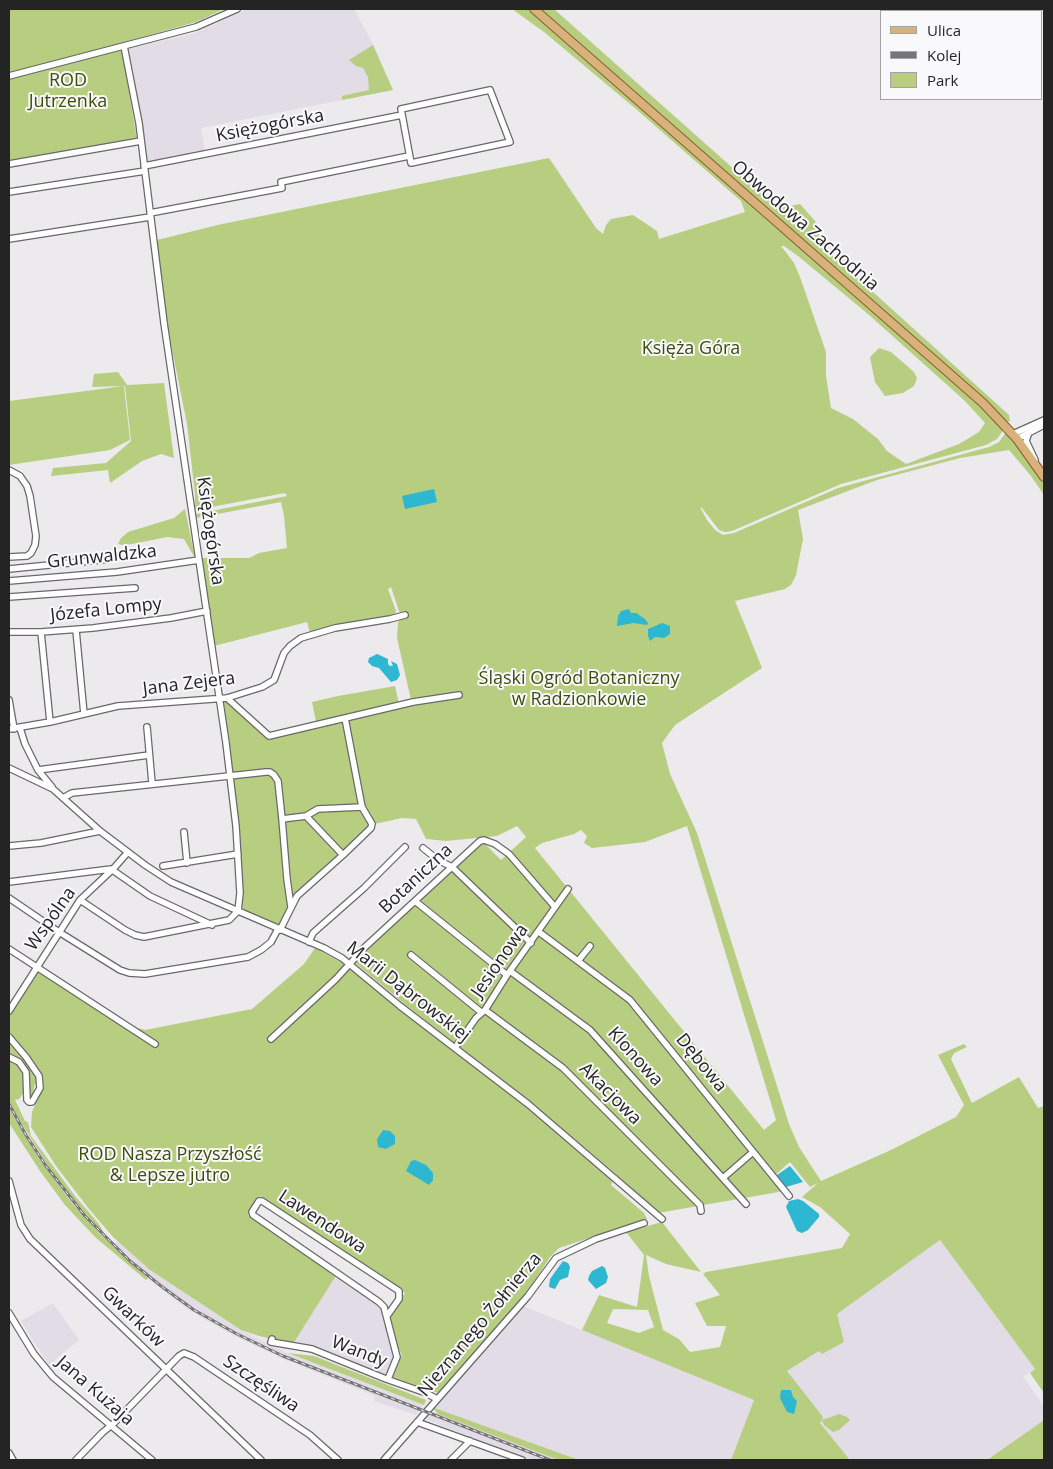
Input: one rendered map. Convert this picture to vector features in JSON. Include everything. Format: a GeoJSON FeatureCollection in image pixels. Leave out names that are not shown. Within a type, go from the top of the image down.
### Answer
{"type":"FeatureCollection","features":[{"type":"Feature","properties":{"kind":"main road","name":"Obwodowa Zachodnia"},"geometry":{"type":"LineString","coordinates":[[534,9],[972,393],[1015,436],[1043,475]]}},
{"type":"Feature","properties":{"kind":"street"},"geometry":{"type":"LineString","coordinates":[[9,76],[196,27],[237,9]]}},
{"type":"Feature","properties":{"kind":"street","name":"Księżogórska"},"geometry":{"type":"LineString","coordinates":[[124,46],[141,141],[163,316],[231,776],[240,885],[240,905],[238,911]]}},
{"type":"Feature","properties":{"kind":"street","name":"Księżogórska"},"geometry":{"type":"LineString","coordinates":[[144,168],[402,115],[401,109],[490,90],[510,142],[411,163],[409,156],[281,182],[282,188],[150,215]]}},
{"type":"Feature","properties":{"kind":"street"},"geometry":{"type":"LineString","coordinates":[[402,115],[409,156]]}},
{"type":"Feature","properties":{"kind":"street"},"geometry":{"type":"LineString","coordinates":[[9,164],[141,141]]}},
{"type":"Feature","properties":{"kind":"street"},"geometry":{"type":"LineString","coordinates":[[9,192],[144,168]]}},
{"type":"Feature","properties":{"kind":"street"},"geometry":{"type":"LineString","coordinates":[[9,239],[150,215]]}},
{"type":"Feature","properties":{"kind":"street"},"geometry":{"type":"LineString","coordinates":[[1015,436],[1044,420]]}},
{"type":"Feature","properties":{"kind":"street"},"geometry":{"type":"LineString","coordinates":[[1015,436],[1044,425]]}},
{"type":"Feature","properties":{"kind":"street"},"geometry":{"type":"LineString","coordinates":[[1029,432],[1026,443],[1043,475]]}},
{"type":"Feature","properties":{"kind":"street"},"geometry":{"type":"LineString","coordinates":[[9,470],[20,476],[27,486],[36,536],[35,545],[31,553],[27,556],[9,557]]}},
{"type":"Feature","properties":{"kind":"street"},"geometry":{"type":"LineString","coordinates":[[9,569],[110,559]]}},
{"type":"Feature","properties":{"kind":"street","name":"Grunwaldzka"},"geometry":{"type":"LineString","coordinates":[[9,581],[117,572],[199,560]]}},
{"type":"Feature","properties":{"kind":"street"},"geometry":{"type":"LineString","coordinates":[[9,597],[135,588]]}},
{"type":"Feature","properties":{"kind":"street","name":"Józefa Lompy"},"geometry":{"type":"LineString","coordinates":[[9,632],[76,630],[154,621],[207,611]]}},
{"type":"Feature","properties":{"kind":"street","name":"Jana Zejera"},"geometry":{"type":"LineString","coordinates":[[14,729],[118,706],[226,698],[262,687],[274,680],[284,653],[301,638],[335,628],[405,615]]}},
{"type":"Feature","properties":{"kind":"street"},"geometry":{"type":"LineString","coordinates":[[76,630],[84,714]]}},
{"type":"Feature","properties":{"kind":"street"},"geometry":{"type":"LineString","coordinates":[[42,632],[50,722]]}},
{"type":"Feature","properties":{"kind":"street"},"geometry":{"type":"LineString","coordinates":[[226,698],[269,736],[413,702],[460,695]]}},
{"type":"Feature","properties":{"kind":"street"},"geometry":{"type":"LineString","coordinates":[[9,700],[14,729],[25,744],[38,770],[53,790]]}},
{"type":"Feature","properties":{"kind":"street"},"geometry":{"type":"LineString","coordinates":[[9,898],[120,970],[145,974],[248,957],[271,942],[297,896],[371,828],[372,824],[362,807],[345,718]]}},
{"type":"Feature","properties":{"kind":"street"},"geometry":{"type":"LineString","coordinates":[[147,727],[152,784]]}},
{"type":"Feature","properties":{"kind":"street"},"geometry":{"type":"LineString","coordinates":[[38,770],[149,755]]}},
{"type":"Feature","properties":{"kind":"street","name":"Marii Dąbrowskiej"},"geometry":{"type":"LineString","coordinates":[[9,768],[53,790],[100,831],[171,882],[334,953],[350,964],[400,1006],[528,1104],[662,1219]]}},
{"type":"Feature","properties":{"kind":"street"},"geometry":{"type":"LineString","coordinates":[[63,798],[72,793],[270,772],[278,781],[291,907]]}},
{"type":"Feature","properties":{"kind":"street"},"geometry":{"type":"LineString","coordinates":[[282,819],[306,816],[318,809],[362,807]]}},
{"type":"Feature","properties":{"kind":"street"},"geometry":{"type":"LineString","coordinates":[[306,816],[343,855]]}},
{"type":"Feature","properties":{"kind":"street"},"geometry":{"type":"LineString","coordinates":[[9,846],[41,843],[100,831]]}},
{"type":"Feature","properties":{"kind":"street"},"geometry":{"type":"LineString","coordinates":[[184,832],[187,863]]}},
{"type":"Feature","properties":{"kind":"street","name":"Botaniczna"},"geometry":{"type":"LineString","coordinates":[[271,1039],[336,979],[473,846],[482,840],[495,844],[509,854],[555,908]]}},
{"type":"Feature","properties":{"kind":"street"},"geometry":{"type":"LineString","coordinates":[[309,942],[313,933],[364,888],[405,847]]}},
{"type":"Feature","properties":{"kind":"street"},"geometry":{"type":"LineString","coordinates":[[423,848],[438,860],[452,867],[531,943]]}},
{"type":"Feature","properties":{"kind":"street","name":"Wspólna"},"geometry":{"type":"LineString","coordinates":[[9,1011],[80,900],[128,852]]}},
{"type":"Feature","properties":{"kind":"street"},"geometry":{"type":"LineString","coordinates":[[163,866],[238,854]]}},
{"type":"Feature","properties":{"kind":"street"},"geometry":{"type":"LineString","coordinates":[[9,882],[111,870],[150,896],[212,925]]}},
{"type":"Feature","properties":{"kind":"street","name":"Jesionowa"},"geometry":{"type":"LineString","coordinates":[[455,1048],[568,889]]}},
{"type":"Feature","properties":{"kind":"street"},"geometry":{"type":"LineString","coordinates":[[80,900],[125,930],[140,937],[212,925],[229,920],[238,911]]}},
{"type":"Feature","properties":{"kind":"street","name":"Klonowa"},"geometry":{"type":"LineString","coordinates":[[415,901],[508,973],[590,1030],[746,1204]]}},
{"type":"Feature","properties":{"kind":"street","name":"Dębowa"},"geometry":{"type":"LineString","coordinates":[[539,932],[630,1000],[789,1196]]}},
{"type":"Feature","properties":{"kind":"street"},"geometry":{"type":"LineString","coordinates":[[578,961],[590,946]]}},
{"type":"Feature","properties":{"kind":"street"},"geometry":{"type":"LineString","coordinates":[[9,949],[155,1044]]}},
{"type":"Feature","properties":{"kind":"street","name":"Akacjowa"},"geometry":{"type":"LineString","coordinates":[[411,955],[483,1011],[563,1068],[700,1206],[701,1211]]}},
{"type":"Feature","properties":{"kind":"street"},"geometry":{"type":"LineString","coordinates":[[9,1037],[26,1057],[38,1076],[40,1088],[34,1101],[29,1102],[27,1100],[26,1072],[19,1062],[9,1057]]}},
{"type":"Feature","properties":{"kind":"street"},"geometry":{"type":"LineString","coordinates":[[723,1178],[753,1152]]}},
{"type":"Feature","properties":{"kind":"street","name":"Gwarków"},"geometry":{"type":"LineString","coordinates":[[9,1182],[21,1225],[26,1235],[260,1460]]}},
{"type":"Feature","properties":{"kind":"street","name":"Lawendowa"},"geometry":{"type":"LineString","coordinates":[[387,1316],[399,1298],[399,1291],[262,1201],[259,1201],[252,1212],[253,1216],[379,1302],[384,1308],[397,1357],[388,1379]]}},
{"type":"Feature","properties":{"kind":"street","name":"Nieznanego Żołnierza"},"geometry":{"type":"LineString","coordinates":[[384,1460],[528,1296],[556,1258],[596,1239],[644,1223]]}},
{"type":"Feature","properties":{"kind":"street","name":"Jana Kużaja"},"geometry":{"type":"LineString","coordinates":[[9,1313],[46,1370],[67,1390],[152,1460]]}},
{"type":"Feature","properties":{"kind":"street","name":"Wandy"},"geometry":{"type":"LineString","coordinates":[[272,1339],[271,1342],[312,1349],[437,1399]]}},
{"type":"Feature","properties":{"kind":"street","name":"Szczęśliwa"},"geometry":{"type":"LineString","coordinates":[[166,1369],[179,1356],[188,1354],[310,1435],[338,1460]]}},
{"type":"Feature","properties":{"kind":"street"},"geometry":{"type":"LineString","coordinates":[[76,1460],[166,1369]]}},
{"type":"Feature","properties":{"kind":"street"},"geometry":{"type":"LineString","coordinates":[[417,1422],[522,1460]]}},
{"type":"Feature","properties":{"kind":"street"},"geometry":{"type":"LineString","coordinates":[[451,1460],[470,1442]]}},
{"type":"Feature","properties":{"kind":"street"},"geometry":{"type":"LineString","coordinates":[[9,1453],[13,1460]]}},
{"type":"Feature","properties":{"kind":"shaded area"},"geometry":{"type":"Polygon","coordinates":[[[248,9],[354,9],[372,42],[393,90],[201,128],[205,152],[147,161],[128,49],[196,33],[248,9]]]}},
{"type":"Feature","properties":{"kind":"shaded area"},"geometry":{"type":"Polygon","coordinates":[[[9,1101],[53,1174],[78,1205],[114,1244],[118,1241],[150,1270],[241,1330],[288,1353],[424,1405],[416,1415],[374,1401],[375,1396],[281,1358],[235,1336],[175,1300],[123,1256],[71,1202],[28,1142],[9,1108],[9,1101]]]}},
{"type":"Feature","properties":{"kind":"shaded area"},"geometry":{"type":"Polygon","coordinates":[[[940,1240],[1035,1369],[1023,1377],[1044,1406],[1044,1420],[987,1460],[850,1460],[820,1423],[787,1371],[819,1351],[837,1314],[940,1240]]]}},
{"type":"Feature","properties":{"kind":"shaded area"},"geometry":{"type":"Polygon","coordinates":[[[337,1274],[372,1299],[381,1310],[402,1355],[393,1377],[293,1344],[337,1274]]]}},
{"type":"Feature","properties":{"kind":"shaded area"},"geometry":{"type":"Polygon","coordinates":[[[53,1303],[79,1340],[49,1365],[21,1321],[53,1303]]]}},
{"type":"Feature","properties":{"kind":"shaded area"},"geometry":{"type":"Polygon","coordinates":[[[523,1306],[754,1400],[731,1460],[579,1460],[432,1407],[523,1306]]]}},
{"type":"Feature","properties":{"kind":"shaded area"},"geometry":{"type":"Polygon","coordinates":[[[429,1410],[558,1460],[527,1460],[423,1418],[429,1410]]]}},
{"type":"Feature","properties":{"kind":"green space","name":"ROD Jutrzenka"},"geometry":{"type":"Polygon","coordinates":[[[9,9],[224,9],[196,22],[121,43],[137,140],[9,162],[9,9]]]}},
{"type":"Feature","properties":{"kind":"green space"},"geometry":{"type":"Polygon","coordinates":[[[512,9],[531,9],[967,392],[1002,427],[1002,432],[997,439],[986,445],[841,484],[732,531],[725,532],[719,530],[700,507],[715,530],[723,535],[734,533],[838,488],[989,447],[999,442],[1006,432],[1044,481],[1044,495],[1009,450],[960,458],[877,480],[798,510],[803,539],[796,575],[791,585],[785,589],[735,601],[762,668],[675,725],[662,743],[670,774],[697,833],[789,1124],[799,1147],[821,1181],[891,1150],[956,1117],[964,1105],[938,1055],[964,1044],[967,1047],[954,1053],[951,1059],[972,1103],[1019,1077],[1038,1108],[1044,1106],[1044,1393],[1030,1373],[1035,1369],[940,1240],[837,1314],[844,1342],[822,1354],[819,1351],[787,1371],[823,1417],[820,1423],[850,1460],[731,1460],[754,1400],[582,1330],[599,1295],[637,1307],[644,1255],[626,1232],[662,1222],[701,1272],[666,1264],[646,1255],[649,1276],[663,1330],[679,1339],[690,1352],[720,1347],[726,1326],[707,1326],[695,1303],[720,1295],[703,1274],[842,1248],[850,1234],[820,1207],[802,1197],[818,1183],[810,1187],[790,1162],[775,1175],[786,1189],[790,1190],[658,1213],[618,1178],[616,1174],[532,1103],[407,1006],[354,962],[481,843],[484,843],[501,860],[526,837],[517,826],[497,836],[446,841],[426,839],[416,819],[402,818],[375,824],[368,828],[288,909],[279,925],[244,910],[241,905],[242,883],[235,796],[223,701],[230,698],[270,732],[316,722],[312,702],[338,696],[395,686],[399,704],[411,700],[397,638],[398,623],[402,614],[399,611],[391,587],[388,589],[396,611],[394,616],[310,633],[307,622],[214,646],[202,558],[249,558],[259,553],[287,548],[284,516],[281,502],[196,518],[196,514],[287,496],[285,493],[195,510],[187,424],[167,324],[157,240],[222,224],[549,158],[596,228],[603,234],[606,225],[611,219],[633,215],[657,231],[659,239],[745,212],[741,201],[544,32],[512,9]],[[781,246],[794,263],[800,277],[826,352],[826,376],[831,408],[853,419],[878,439],[887,451],[906,464],[959,444],[979,432],[985,423],[965,401],[868,314],[798,256],[784,246],[781,246]],[[687,826],[645,842],[592,848],[584,843],[587,836],[581,830],[574,834],[542,843],[535,848],[764,1130],[776,1120],[687,826]],[[613,1309],[607,1323],[639,1333],[654,1327],[648,1310],[613,1309]]]}},
{"type":"Feature","properties":{"kind":"green space"},"geometry":{"type":"Polygon","coordinates":[[[540,9],[554,9],[772,203],[779,208],[800,204],[816,222],[821,241],[831,254],[1009,415],[1010,421],[1007,422],[948,367],[540,9]]]}},
{"type":"Feature","properties":{"kind":"green space"},"geometry":{"type":"Polygon","coordinates":[[[373,45],[393,90],[342,100],[342,96],[369,90],[368,77],[363,68],[356,66],[349,60],[373,45]]]}},
{"type":"Feature","properties":{"kind":"green space"},"geometry":{"type":"Polygon","coordinates":[[[879,348],[891,352],[914,372],[917,378],[914,386],[903,393],[885,396],[875,382],[870,357],[879,348]]]}},
{"type":"Feature","properties":{"kind":"green space"},"geometry":{"type":"Polygon","coordinates":[[[118,372],[127,385],[164,383],[174,458],[161,454],[142,461],[110,483],[108,470],[51,476],[53,468],[106,463],[131,441],[125,386],[92,387],[94,374],[118,372]]]}},
{"type":"Feature","properties":{"kind":"green space"},"geometry":{"type":"Polygon","coordinates":[[[124,386],[130,440],[110,450],[9,465],[9,401],[124,386]]]}},
{"type":"Feature","properties":{"kind":"green space"},"geometry":{"type":"Polygon","coordinates":[[[185,509],[195,558],[184,539],[167,537],[132,544],[118,544],[121,538],[128,532],[174,518],[185,509]]]}},
{"type":"Feature","properties":{"kind":"green space","name":"ROD Nasza Przyszłość & Lepsze jutro"},"geometry":{"type":"Polygon","coordinates":[[[315,948],[346,965],[519,1100],[613,1181],[611,1185],[644,1213],[647,1219],[559,1248],[550,1257],[525,1296],[438,1393],[393,1377],[402,1355],[394,1340],[389,1318],[405,1293],[260,1196],[248,1215],[337,1274],[293,1344],[241,1330],[150,1270],[113,1237],[89,1209],[56,1166],[31,1127],[32,1112],[44,1085],[37,1067],[9,1034],[9,1018],[13,1008],[38,971],[116,1022],[145,1030],[252,1009],[304,964],[315,948]]]}},
{"type":"Feature","properties":{"kind":"green space"},"geometry":{"type":"Polygon","coordinates":[[[9,1040],[37,1075],[38,1084],[35,1084],[33,1100],[29,1099],[26,1068],[9,1055],[9,1040]]]}},
{"type":"Feature","properties":{"kind":"green space"},"geometry":{"type":"Polygon","coordinates":[[[9,1059],[18,1064],[25,1074],[25,1091],[19,1099],[15,1100],[25,1121],[28,1122],[31,1136],[75,1196],[99,1224],[106,1237],[53,1174],[16,1114],[9,1101],[9,1059]]]}},
{"type":"Feature","properties":{"kind":"green space"},"geometry":{"type":"Polygon","coordinates":[[[9,1108],[40,1160],[71,1202],[100,1234],[148,1278],[146,1280],[95,1237],[65,1205],[9,1123],[9,1108]]]}},
{"type":"Feature","properties":{"kind":"green space"},"geometry":{"type":"Polygon","coordinates":[[[288,1353],[314,1356],[426,1400],[424,1405],[288,1353]]]}},
{"type":"Feature","properties":{"kind":"green space"},"geometry":{"type":"Polygon","coordinates":[[[432,1407],[579,1460],[558,1460],[438,1414],[432,1407]]]}},
{"type":"Feature","properties":{"kind":"green space"},"geometry":{"type":"Polygon","coordinates":[[[839,1414],[850,1420],[839,1430],[833,1432],[824,1425],[822,1420],[839,1414]]]}},
{"type":"Feature","properties":{"kind":"green space"},"geometry":{"type":"Polygon","coordinates":[[[1044,1420],[1044,1460],[987,1460],[1044,1420]]]}},
{"type":"Feature","properties":{"kind":"water"},"geometry":{"type":"Polygon","coordinates":[[[434,489],[437,502],[405,509],[402,496],[434,489]]]}},
{"type":"Feature","properties":{"kind":"water"},"geometry":{"type":"Polygon","coordinates":[[[629,609],[631,613],[636,613],[645,619],[648,623],[647,625],[634,623],[617,626],[618,616],[621,611],[629,609]]]}},
{"type":"Feature","properties":{"kind":"water"},"geometry":{"type":"Polygon","coordinates":[[[662,623],[670,626],[670,634],[664,638],[655,637],[650,641],[648,629],[662,623]]]}},
{"type":"Feature","properties":{"kind":"water"},"geometry":{"type":"Polygon","coordinates":[[[377,654],[388,659],[390,666],[393,666],[391,661],[397,664],[400,675],[397,680],[391,682],[379,668],[372,666],[368,662],[369,658],[377,654]]]}},
{"type":"Feature","properties":{"kind":"water"},"geometry":{"type":"Polygon","coordinates":[[[383,1130],[390,1131],[395,1136],[395,1144],[386,1149],[378,1147],[377,1139],[383,1130]]]}},
{"type":"Feature","properties":{"kind":"water"},"geometry":{"type":"Polygon","coordinates":[[[415,1160],[426,1165],[433,1173],[433,1180],[429,1185],[406,1171],[411,1161],[415,1160]]]}},
{"type":"Feature","properties":{"kind":"water"},"geometry":{"type":"Polygon","coordinates":[[[790,1166],[803,1182],[786,1187],[777,1175],[790,1166]]]}},
{"type":"Feature","properties":{"kind":"water"},"geometry":{"type":"Polygon","coordinates":[[[798,1199],[819,1214],[819,1217],[808,1230],[802,1233],[797,1231],[786,1207],[789,1201],[798,1199]]]}},
{"type":"Feature","properties":{"kind":"water"},"geometry":{"type":"Polygon","coordinates":[[[563,1261],[568,1263],[570,1267],[568,1277],[560,1280],[555,1289],[549,1287],[550,1279],[563,1261]]]}},
{"type":"Feature","properties":{"kind":"water"},"geometry":{"type":"Polygon","coordinates":[[[602,1266],[605,1268],[608,1277],[606,1283],[596,1289],[588,1280],[589,1276],[592,1271],[602,1266]]]}},
{"type":"Feature","properties":{"kind":"water"},"geometry":{"type":"Polygon","coordinates":[[[781,1390],[791,1390],[793,1397],[797,1401],[794,1414],[787,1412],[780,1398],[781,1390]]]}},
{"type":"Feature","properties":{"kind":"railway"},"geometry":{"type":"LineString","coordinates":[[9,1104],[46,1166],[85,1216],[130,1261],[194,1310],[237,1334],[283,1356],[550,1460]]}},
{"type":"Feature","properties":{"kind":"park label","name":"Księża Góra"},"geometry":{"type":"Point","coordinates":[691,349]}},
{"type":"Feature","properties":{"kind":"park label","name":"Śląski Ogród Botaniczny w Radzionkowie"},"geometry":{"type":"Point","coordinates":[579,690]}}]}
